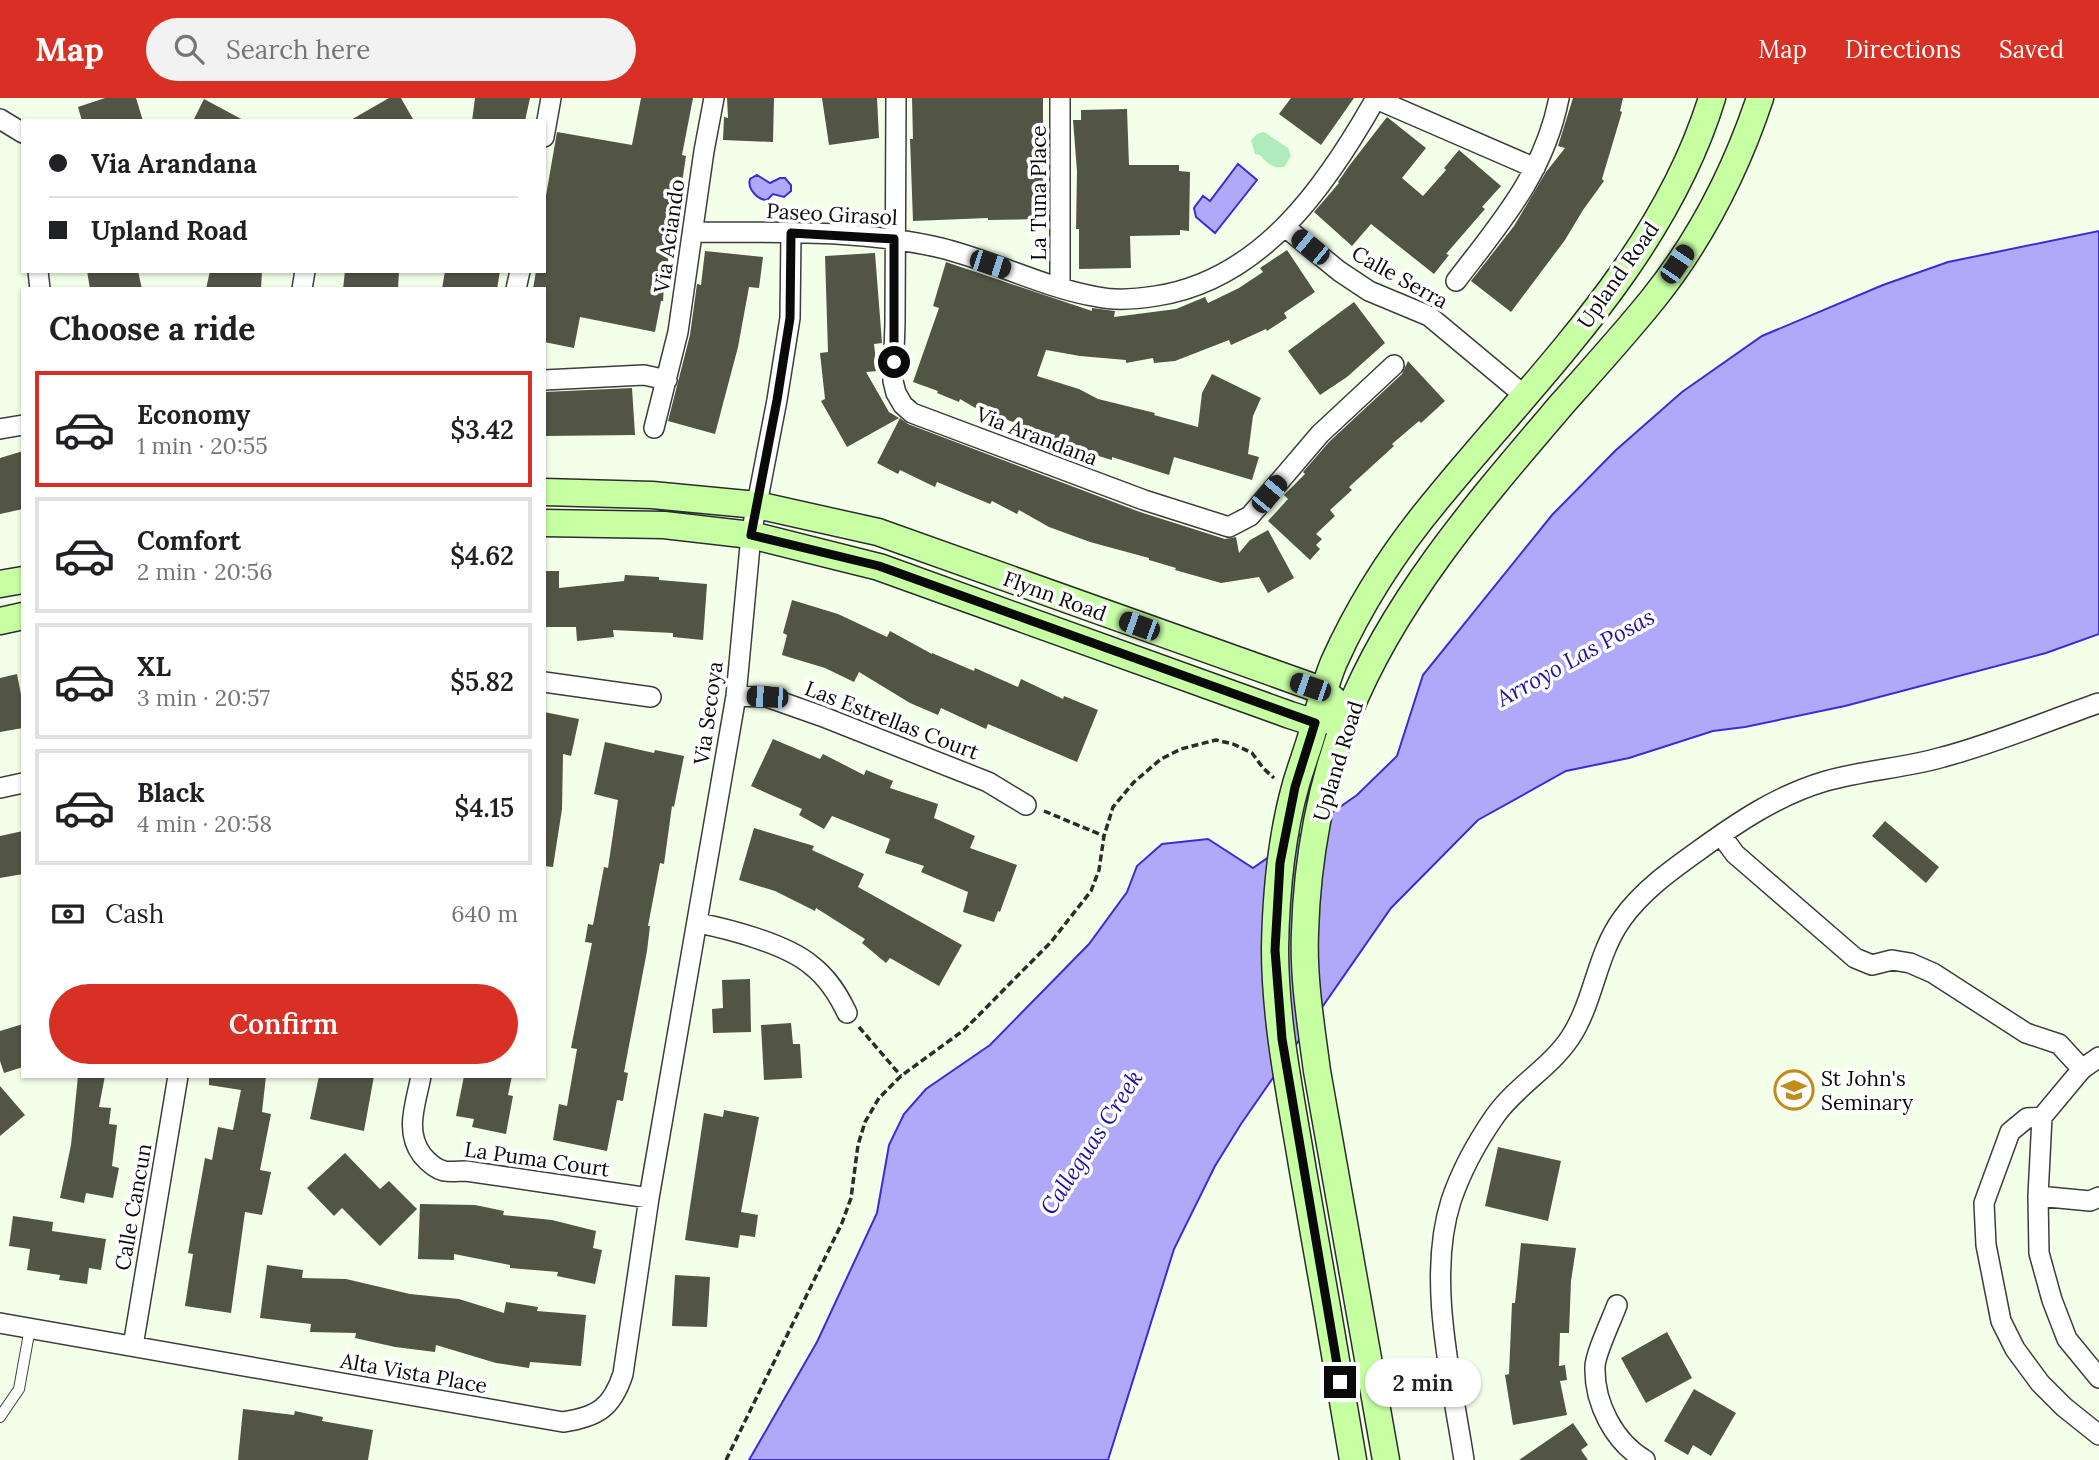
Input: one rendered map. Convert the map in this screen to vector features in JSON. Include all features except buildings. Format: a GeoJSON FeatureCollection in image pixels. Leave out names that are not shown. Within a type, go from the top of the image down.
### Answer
{"type":"FeatureCollection","features":[{"type":"Feature","properties":{"kind":"main road","name":"Upland Road"},"geometry":{"type":"LineString","coordinates":[[1353,1460],[1280,1027],[1275,950],[1280,863],[1295,787],[1324,691],[1343,644],[1393,558],[1436,500],[1625,273],[1653,229],[1687,163],[1712,98]]}},
{"type":"Feature","properties":{"kind":"main road","name":"Upland Road"},"geometry":{"type":"LineString","coordinates":[[1386,1460],[1317,1071],[1309,1011],[1305,933],[1310,869],[1322,801],[1348,714],[1409,600],[1436,560],[1512,464],[1655,297],[1722,193],[1740,154],[1760,98]]}},
{"type":"Feature","properties":{"kind":"main road","name":"Flynn Road"},"geometry":{"type":"LineString","coordinates":[[546,492],[652,495],[757,505],[878,532],[1324,691],[1348,714]]}},
{"type":"Feature","properties":{"kind":"main road","name":"Flynn Road"},"geometry":{"type":"LineString","coordinates":[[546,523],[664,525],[751,535],[879,566],[1315,723]]}},
{"type":"Feature","properties":{"kind":"main road"},"geometry":{"type":"LineString","coordinates":[[0,584],[21,580]]}},
{"type":"Feature","properties":{"kind":"main road"},"geometry":{"type":"LineString","coordinates":[[0,621],[21,616]]}},
{"type":"Feature","properties":{"kind":"main road"},"geometry":{"type":"LineString","coordinates":[[1315,723],[1348,714]]}},
{"type":"Feature","properties":{"kind":"street"},"geometry":{"type":"LineString","coordinates":[[546,126],[551,98]]}},
{"type":"Feature","properties":{"kind":"street","name":"Via Aciando"},"geometry":{"type":"LineString","coordinates":[[654,428],[678,332],[715,98]]}},
{"type":"Feature","properties":{"kind":"street","name":"Via Arandana"},"geometry":{"type":"LineString","coordinates":[[896,98],[893,381],[903,405],[912,413],[1055,468],[1229,527],[1250,516],[1320,434],[1394,365]]}},
{"type":"Feature","properties":{"kind":"street","name":"La Tuna Place"},"geometry":{"type":"LineString","coordinates":[[1060,98],[1060,287]]}},
{"type":"Feature","properties":{"kind":"street"},"geometry":{"type":"LineString","coordinates":[[1376,98],[1535,168]]}},
{"type":"Feature","properties":{"kind":"street","name":"Paseo Girasol"},"geometry":{"type":"LineString","coordinates":[[692,232],[791,233],[894,239],[943,248],[1099,298],[1139,299],[1174,294],[1214,280],[1247,260],[1285,227],[1336,164],[1376,98]]}},
{"type":"Feature","properties":{"kind":"street"},"geometry":{"type":"LineString","coordinates":[[1456,281],[1523,192],[1547,142],[1559,98]]}},
{"type":"Feature","properties":{"kind":"street"},"geometry":{"type":"LineString","coordinates":[[0,119],[21,132]]}},
{"type":"Feature","properties":{"kind":"street","name":"Calle Serra"},"geometry":{"type":"LineString","coordinates":[[1285,227],[1339,271],[1369,291],[1437,321],[1525,396]]}},
{"type":"Feature","properties":{"kind":"street","name":"Via Secoya"},"geometry":{"type":"LineString","coordinates":[[649,1198],[736,695],[751,535],[790,318],[791,233]]}},
{"type":"Feature","properties":{"kind":"street"},"geometry":{"type":"LineString","coordinates":[[546,380],[644,375],[667,380]]}},
{"type":"Feature","properties":{"kind":"street"},"geometry":{"type":"LineString","coordinates":[[0,429],[21,425]]}},
{"type":"Feature","properties":{"kind":"street"},"geometry":{"type":"LineString","coordinates":[[546,682],[651,697]]}},
{"type":"Feature","properties":{"kind":"street","name":"Las Estrellas Court"},"geometry":{"type":"LineString","coordinates":[[736,695],[767,697],[821,716],[988,782],[1026,805]]}},
{"type":"Feature","properties":{"kind":"street"},"geometry":{"type":"LineString","coordinates":[[1464,1460],[1446,1346],[1440,1270],[1451,1201],[1471,1154],[1496,1114],[1568,1041],[1583,1016],[1606,948],[1621,920],[1643,893],[1721,835],[1788,794],[1814,785],[1943,758],[2099,703]]}},
{"type":"Feature","properties":{"kind":"street"},"geometry":{"type":"LineString","coordinates":[[0,788],[21,783]]}},
{"type":"Feature","properties":{"kind":"street"},"geometry":{"type":"LineString","coordinates":[[1721,835],[1735,854],[1855,958],[1872,965],[1892,960],[1910,963],[1933,973],[2026,1033],[2059,1044],[2082,1069]]}},
{"type":"Feature","properties":{"kind":"street"},"geometry":{"type":"LineString","coordinates":[[698,923],[729,929],[810,963],[836,991],[847,1013]]}},
{"type":"Feature","properties":{"kind":"street"},"geometry":{"type":"LineString","coordinates":[[2099,1057],[2082,1069],[2042,1117],[2038,1196],[2039,1253],[2052,1300],[2067,1339],[2099,1378]]}},
{"type":"Feature","properties":{"kind":"street","name":"Calle Cancun"},"geometry":{"type":"LineString","coordinates":[[133,1346],[178,1078]]}},
{"type":"Feature","properties":{"kind":"street","name":"La Puma Court"},"geometry":{"type":"LineString","coordinates":[[421,1078],[413,1118],[415,1145],[427,1161],[443,1171],[466,1171],[649,1198]]}},
{"type":"Feature","properties":{"kind":"street"},"geometry":{"type":"LineString","coordinates":[[2042,1117],[2027,1118],[2010,1132],[1984,1203],[1986,1245],[2001,1321],[2015,1349],[2040,1383],[2064,1407],[2099,1435]]}},
{"type":"Feature","properties":{"kind":"street"},"geometry":{"type":"LineString","coordinates":[[2038,1196],[2090,1201],[2099,1197]]}},
{"type":"Feature","properties":{"kind":"street","name":"Alta Vista Place"},"geometry":{"type":"LineString","coordinates":[[0,1323],[563,1422],[586,1419],[599,1412],[610,1400],[623,1374],[649,1198]]}},
{"type":"Feature","properties":{"kind":"street"},"geometry":{"type":"LineString","coordinates":[[1617,1305],[1594,1366],[1602,1412],[1631,1452],[1645,1460]]}},
{"type":"Feature","properties":{"kind":"lane"},"geometry":{"type":"LineString","coordinates":[[0,1417],[19,1389],[30,1328]]}},
{"type":"Feature","properties":{"kind":"path"},"geometry":{"type":"LineString","coordinates":[[726,1460],[842,1223],[851,1198],[858,1145],[865,1122],[879,1098],[901,1076],[964,1030],[1051,942],[1091,891],[1099,870],[1104,835],[1113,807],[1134,782],[1161,760],[1181,749],[1216,740],[1233,744],[1252,754],[1272,776],[1295,787]]}},
{"type":"Feature","properties":{"kind":"path"},"geometry":{"type":"LineString","coordinates":[[1026,805],[1104,835]]}},
{"type":"Feature","properties":{"kind":"path"},"geometry":{"type":"LineString","coordinates":[[847,1013],[901,1076]]}},
{"type":"Feature","properties":{"kind":"green space"},"geometry":{"type":"Polygon","coordinates":[[[1264,132],[1288,148],[1291,156],[1285,166],[1274,167],[1255,154],[1251,140],[1264,132]]]}},
{"type":"Feature","properties":{"kind":"water"},"geometry":{"type":"Polygon","coordinates":[[[1238,164],[1257,180],[1215,233],[1196,217],[1194,208],[1203,196],[1210,201],[1238,164]]]}},
{"type":"Feature","properties":{"kind":"water"},"geometry":{"type":"Polygon","coordinates":[[[757,175],[770,183],[785,178],[791,185],[791,191],[784,197],[773,194],[767,200],[760,198],[752,190],[750,183],[750,179],[757,175]]]}},
{"type":"Feature","properties":{"kind":"water"},"geometry":{"type":"Polygon","coordinates":[[[2099,231],[2099,634],[2046,653],[1845,706],[1713,731],[1629,758],[1566,771],[1478,820],[1391,908],[1241,1124],[1215,1166],[1174,1249],[1108,1460],[749,1460],[817,1342],[877,1213],[889,1145],[904,1114],[926,1089],[990,1045],[1089,944],[1127,892],[1137,866],[1162,844],[1208,839],[1253,868],[1357,795],[1397,756],[1423,675],[1552,515],[1616,450],[1682,392],[1762,336],[1883,285],[1948,262],[2099,231]]]}},
{"type":"Feature","properties":{"kind":"place","name":"St John's Seminary"},"geometry":{"type":"Point","coordinates":[1794,1090]}},
{"type":"Feature","properties":{"kind":"route"},"geometry":{"type":"LineString","coordinates":[[894,362],[894,239],[791,233],[790,318],[751,535],[879,566],[1315,723],[1295,787],[1280,863],[1275,950],[1277,992],[1290,1096],[1340,1382]]}},
{"type":"Feature","properties":{"kind":"water label","name":"Arroyo Las Posas"},"geometry":{"type":"Point","coordinates":[1575,657]}},
{"type":"Feature","properties":{"kind":"water label","name":"Calleguas Creek"},"geometry":{"type":"Point","coordinates":[1091,1142]}}]}
